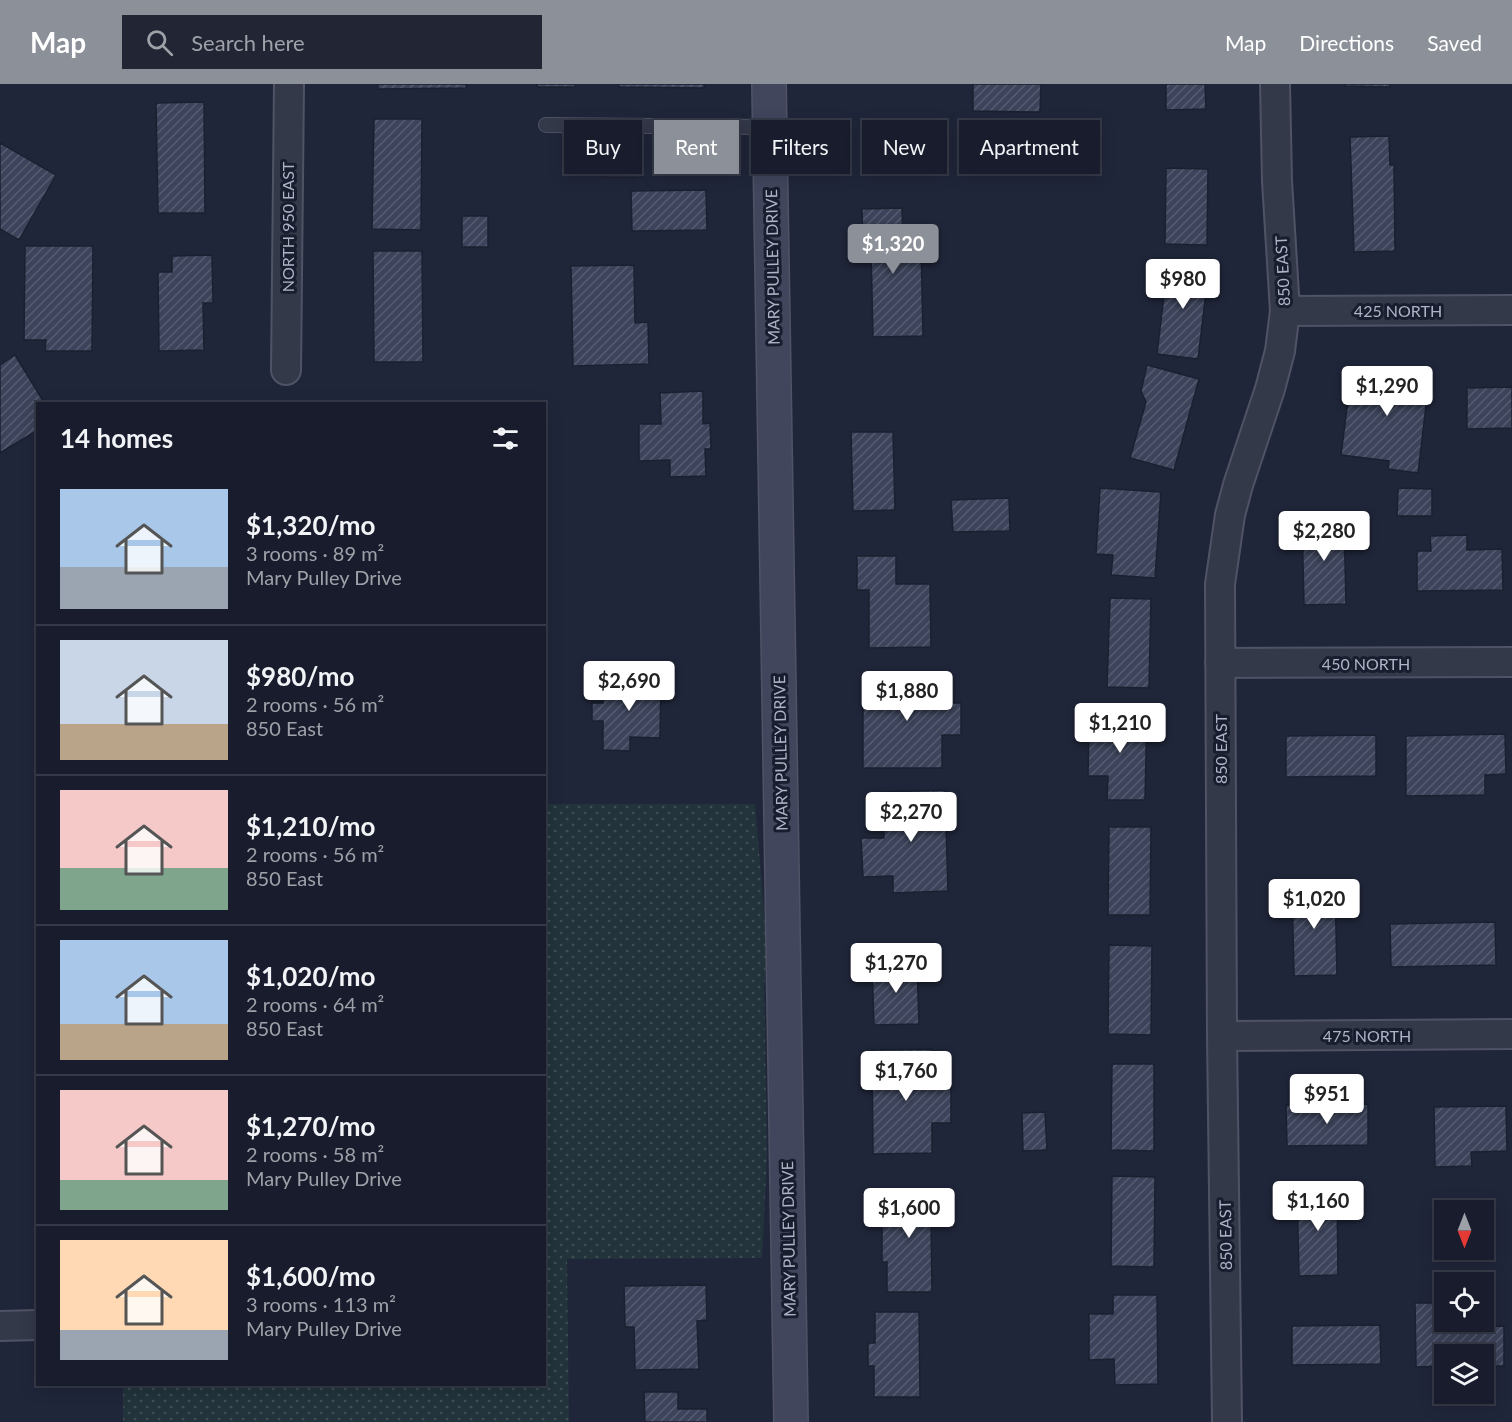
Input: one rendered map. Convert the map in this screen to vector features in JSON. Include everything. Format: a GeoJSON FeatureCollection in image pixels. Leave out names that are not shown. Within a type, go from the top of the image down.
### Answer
{"type":"FeatureCollection","features":[{"type":"Feature","properties":{"kind":"street","name":"NORTH 950 EAST"},"geometry":{"type":"LineString","coordinates":[[286,370],[289,84]]}},
{"type":"Feature","properties":{"kind":"street","name":"MARY PULLEY DRIVE"},"geometry":{"type":"LineString","coordinates":[[770,84],[770,120]]}},
{"type":"Feature","properties":{"kind":"street","name":"850 EAST"},"geometry":{"type":"LineString","coordinates":[[1227,1422],[1220,584],[1224,550],[1238,485],[1280,351],[1285,311],[1277,181],[1275,84]]}},
{"type":"Feature","properties":{"kind":"street","name":"MARY PULLEY DRIVE"},"geometry":{"type":"LineString","coordinates":[[771,174],[791,1422]]}},
{"type":"Feature","properties":{"kind":"street","name":"425 NORTH"},"geometry":{"type":"LineString","coordinates":[[1285,311],[1512,310]]}},
{"type":"Feature","properties":{"kind":"street","name":"450 NORTH"},"geometry":{"type":"LineString","coordinates":[[1220,663],[1512,662]]}},
{"type":"Feature","properties":{"kind":"street","name":"475 NORTH"},"geometry":{"type":"LineString","coordinates":[[1222,1036],[1512,1034]]}},
{"type":"Feature","properties":{"kind":"street"},"geometry":{"type":"LineString","coordinates":[[0,1326],[36,1325]]}},
{"type":"Feature","properties":{"kind":"lane"},"geometry":{"type":"LineString","coordinates":[[546,125],[751,127]]}},
{"type":"Feature","properties":{"kind":"shaded area"},"geometry":{"type":"Polygon","coordinates":[[[546,804],[755,804],[767,947],[764,987],[767,1154],[762,1258],[567,1259],[569,1422],[123,1422],[123,1386],[546,1386],[546,804]]]}},
{"type":"Feature","properties":{"kind":"building"},"geometry":{"type":"Polygon","coordinates":[[[378,84],[466,84],[466,88],[378,89],[378,84]]]}},
{"type":"Feature","properties":{"kind":"building"},"geometry":{"type":"Polygon","coordinates":[[[537,84],[575,84],[575,87],[538,87],[537,84]]]}},
{"type":"Feature","properties":{"kind":"building"},"geometry":{"type":"Polygon","coordinates":[[[619,84],[704,84],[704,88],[619,87],[619,84]]]}},
{"type":"Feature","properties":{"kind":"building"},"geometry":{"type":"Polygon","coordinates":[[[973,84],[1041,84],[1040,112],[973,111],[973,84]]]}},
{"type":"Feature","properties":{"kind":"building"},"geometry":{"type":"Polygon","coordinates":[[[1166,84],[1205,84],[1206,109],[1166,110],[1166,84]]]}},
{"type":"Feature","properties":{"kind":"building"},"geometry":{"type":"Polygon","coordinates":[[[1345,84],[1390,84],[1390,87],[1345,86],[1345,84]]]}},
{"type":"Feature","properties":{"kind":"building"},"geometry":{"type":"Polygon","coordinates":[[[204,102],[205,213],[158,213],[156,103],[204,102]]]}},
{"type":"Feature","properties":{"kind":"building"},"geometry":{"type":"Polygon","coordinates":[[[374,119],[422,119],[421,230],[372,229],[374,119]]]}},
{"type":"Feature","properties":{"kind":"building"},"geometry":{"type":"Polygon","coordinates":[[[1389,136],[1390,165],[1394,165],[1395,251],[1354,252],[1350,137],[1389,136]]]}},
{"type":"Feature","properties":{"kind":"building"},"geometry":{"type":"Polygon","coordinates":[[[0,143],[56,175],[19,240],[0,229],[0,143]]]}},
{"type":"Feature","properties":{"kind":"building"},"geometry":{"type":"Polygon","coordinates":[[[642,146],[644,146],[643,177],[603,177],[603,174],[642,174],[642,146]]]}},
{"type":"Feature","properties":{"kind":"building"},"geometry":{"type":"Polygon","coordinates":[[[1166,168],[1208,169],[1207,245],[1165,244],[1166,168]]]}},
{"type":"Feature","properties":{"kind":"building"},"geometry":{"type":"Polygon","coordinates":[[[706,190],[707,230],[632,231],[631,191],[706,190]]]}},
{"type":"Feature","properties":{"kind":"building"},"geometry":{"type":"Polygon","coordinates":[[[902,208],[903,243],[921,243],[923,336],[873,337],[871,249],[863,249],[862,209],[902,208]]]}},
{"type":"Feature","properties":{"kind":"building"},"geometry":{"type":"Polygon","coordinates":[[[462,216],[488,216],[488,247],[462,247],[462,216]]]}},
{"type":"Feature","properties":{"kind":"building"},"geometry":{"type":"Polygon","coordinates":[[[25,246],[93,246],[92,351],[45,351],[46,340],[24,340],[25,246]]]}},
{"type":"Feature","properties":{"kind":"building"},"geometry":{"type":"Polygon","coordinates":[[[373,251],[422,251],[423,362],[374,362],[373,251]]]}},
{"type":"Feature","properties":{"kind":"building"},"geometry":{"type":"Polygon","coordinates":[[[212,255],[213,303],[203,303],[204,350],[159,351],[158,272],[172,272],[172,256],[212,255]]]}},
{"type":"Feature","properties":{"kind":"building"},"geometry":{"type":"Polygon","coordinates":[[[1168,262],[1209,267],[1198,359],[1157,354],[1168,262]]]}},
{"type":"Feature","properties":{"kind":"building"},"geometry":{"type":"Polygon","coordinates":[[[634,265],[635,323],[648,322],[649,364],[573,366],[571,266],[634,265]]]}},
{"type":"Feature","properties":{"kind":"building"},"geometry":{"type":"Polygon","coordinates":[[[15,355],[44,402],[36,402],[36,431],[0,453],[0,365],[15,355]]]}},
{"type":"Feature","properties":{"kind":"building"},"geometry":{"type":"Polygon","coordinates":[[[1147,365],[1199,379],[1174,470],[1130,458],[1146,402],[1141,391],[1147,365]]]}},
{"type":"Feature","properties":{"kind":"building"},"geometry":{"type":"Polygon","coordinates":[[[1388,368],[1430,372],[1418,473],[1388,469],[1389,461],[1341,455],[1352,369],[1387,374],[1388,368]]]}},
{"type":"Feature","properties":{"kind":"building"},"geometry":{"type":"Polygon","coordinates":[[[1512,387],[1512,428],[1467,429],[1467,388],[1512,387]]]}},
{"type":"Feature","properties":{"kind":"building"},"geometry":{"type":"Polygon","coordinates":[[[703,391],[703,424],[710,423],[711,449],[705,449],[706,476],[670,477],[670,460],[639,461],[639,424],[661,424],[660,393],[703,391]]]}},
{"type":"Feature","properties":{"kind":"building"},"geometry":{"type":"Polygon","coordinates":[[[851,432],[893,432],[895,510],[853,511],[851,432]]]}},
{"type":"Feature","properties":{"kind":"building"},"geometry":{"type":"Polygon","coordinates":[[[1100,488],[1161,492],[1155,578],[1111,575],[1113,555],[1096,554],[1100,488]]]}},
{"type":"Feature","properties":{"kind":"building"},"geometry":{"type":"Polygon","coordinates":[[[1398,488],[1432,489],[1432,516],[1397,516],[1398,488]]]}},
{"type":"Feature","properties":{"kind":"building"},"geometry":{"type":"Polygon","coordinates":[[[1009,498],[1010,531],[953,532],[951,500],[1009,498]]]}},
{"type":"Feature","properties":{"kind":"building"},"geometry":{"type":"Polygon","coordinates":[[[1344,518],[1346,604],[1304,605],[1302,519],[1344,518]]]}},
{"type":"Feature","properties":{"kind":"building"},"geometry":{"type":"Polygon","coordinates":[[[1467,535],[1467,550],[1502,549],[1503,590],[1417,591],[1417,551],[1431,551],[1430,536],[1467,535]]]}},
{"type":"Feature","properties":{"kind":"building"},"geometry":{"type":"Polygon","coordinates":[[[857,556],[896,556],[896,584],[930,584],[931,647],[869,648],[869,590],[857,590],[857,556]]]}},
{"type":"Feature","properties":{"kind":"building"},"geometry":{"type":"Polygon","coordinates":[[[1110,598],[1151,599],[1149,688],[1107,687],[1110,598]]]}},
{"type":"Feature","properties":{"kind":"building"},"geometry":{"type":"Polygon","coordinates":[[[949,678],[949,703],[961,703],[961,735],[942,735],[942,768],[863,768],[863,679],[949,678]]]}},
{"type":"Feature","properties":{"kind":"building"},"geometry":{"type":"Polygon","coordinates":[[[603,679],[661,680],[660,738],[630,737],[630,751],[603,750],[603,721],[592,721],[592,703],[603,703],[603,679]]]}},
{"type":"Feature","properties":{"kind":"building"},"geometry":{"type":"Polygon","coordinates":[[[1108,712],[1147,713],[1145,800],[1107,800],[1108,776],[1088,776],[1089,720],[1108,720],[1108,712]]]}},
{"type":"Feature","properties":{"kind":"building"},"geometry":{"type":"Polygon","coordinates":[[[1505,734],[1506,774],[1485,775],[1485,795],[1406,796],[1406,736],[1505,734]]]}},
{"type":"Feature","properties":{"kind":"building"},"geometry":{"type":"Polygon","coordinates":[[[1376,735],[1376,776],[1286,777],[1286,736],[1376,735]]]}},
{"type":"Feature","properties":{"kind":"building"},"geometry":{"type":"Polygon","coordinates":[[[945,790],[948,891],[893,893],[893,876],[863,877],[861,838],[884,838],[882,792],[945,790]]]}},
{"type":"Feature","properties":{"kind":"building"},"geometry":{"type":"Polygon","coordinates":[[[1109,827],[1151,827],[1150,915],[1108,915],[1109,827]]]}},
{"type":"Feature","properties":{"kind":"building"},"geometry":{"type":"Polygon","coordinates":[[[1335,885],[1337,975],[1294,976],[1292,886],[1335,885]]]}},
{"type":"Feature","properties":{"kind":"building"},"geometry":{"type":"Polygon","coordinates":[[[1495,922],[1496,965],[1391,967],[1390,924],[1495,922]]]}},
{"type":"Feature","properties":{"kind":"building"},"geometry":{"type":"Polygon","coordinates":[[[1109,945],[1152,946],[1151,1035],[1108,1034],[1109,945]]]}},
{"type":"Feature","properties":{"kind":"building"},"geometry":{"type":"Polygon","coordinates":[[[917,964],[919,1024],[874,1025],[872,965],[917,964]]]}},
{"type":"Feature","properties":{"kind":"building"},"geometry":{"type":"Polygon","coordinates":[[[932,1049],[933,1085],[951,1085],[951,1123],[932,1123],[932,1153],[873,1154],[872,1050],[932,1049]]]}},
{"type":"Feature","properties":{"kind":"building"},"geometry":{"type":"Polygon","coordinates":[[[1112,1064],[1154,1064],[1154,1151],[1111,1150],[1112,1064]]]}},
{"type":"Feature","properties":{"kind":"building"},"geometry":{"type":"Polygon","coordinates":[[[1368,1104],[1368,1145],[1287,1146],[1286,1105],[1368,1104]]]}},
{"type":"Feature","properties":{"kind":"building"},"geometry":{"type":"Polygon","coordinates":[[[1506,1106],[1507,1151],[1471,1152],[1472,1166],[1435,1167],[1434,1107],[1506,1106]]]}},
{"type":"Feature","properties":{"kind":"building"},"geometry":{"type":"Polygon","coordinates":[[[1045,1112],[1047,1150],[1023,1151],[1022,1113],[1045,1112]]]}},
{"type":"Feature","properties":{"kind":"building"},"geometry":{"type":"Polygon","coordinates":[[[1112,1176],[1155,1177],[1154,1267],[1111,1266],[1112,1176]]]}},
{"type":"Feature","properties":{"kind":"building"},"geometry":{"type":"Polygon","coordinates":[[[1337,1188],[1338,1275],[1299,1276],[1297,1189],[1337,1188]]]}},
{"type":"Feature","properties":{"kind":"building"},"geometry":{"type":"Polygon","coordinates":[[[888,1189],[938,1189],[938,1219],[931,1219],[932,1292],[887,1292],[887,1262],[882,1262],[882,1219],[888,1219],[888,1189]]]}},
{"type":"Feature","properties":{"kind":"building"},"geometry":{"type":"Polygon","coordinates":[[[706,1285],[707,1320],[697,1321],[699,1369],[635,1370],[634,1327],[625,1327],[624,1286],[706,1285]]]}},
{"type":"Feature","properties":{"kind":"building"},"geometry":{"type":"Polygon","coordinates":[[[1113,1295],[1157,1295],[1158,1384],[1115,1385],[1114,1359],[1089,1360],[1089,1314],[1113,1314],[1113,1295]]]}},
{"type":"Feature","properties":{"kind":"building"},"geometry":{"type":"Polygon","coordinates":[[[1415,1303],[1434,1303],[1434,1332],[1494,1332],[1494,1326],[1504,1326],[1504,1366],[1494,1366],[1494,1344],[1434,1344],[1434,1366],[1416,1367],[1415,1303]]]}},
{"type":"Feature","properties":{"kind":"building"},"geometry":{"type":"Polygon","coordinates":[[[875,1312],[919,1312],[920,1397],[874,1397],[874,1366],[868,1366],[868,1343],[875,1343],[875,1312]]]}},
{"type":"Feature","properties":{"kind":"building"},"geometry":{"type":"Polygon","coordinates":[[[1380,1325],[1381,1364],[1292,1365],[1292,1326],[1380,1325]]]}},
{"type":"Feature","properties":{"kind":"building"},"geometry":{"type":"Polygon","coordinates":[[[644,1392],[678,1392],[678,1409],[707,1409],[707,1422],[645,1422],[644,1392]]]}}]}
